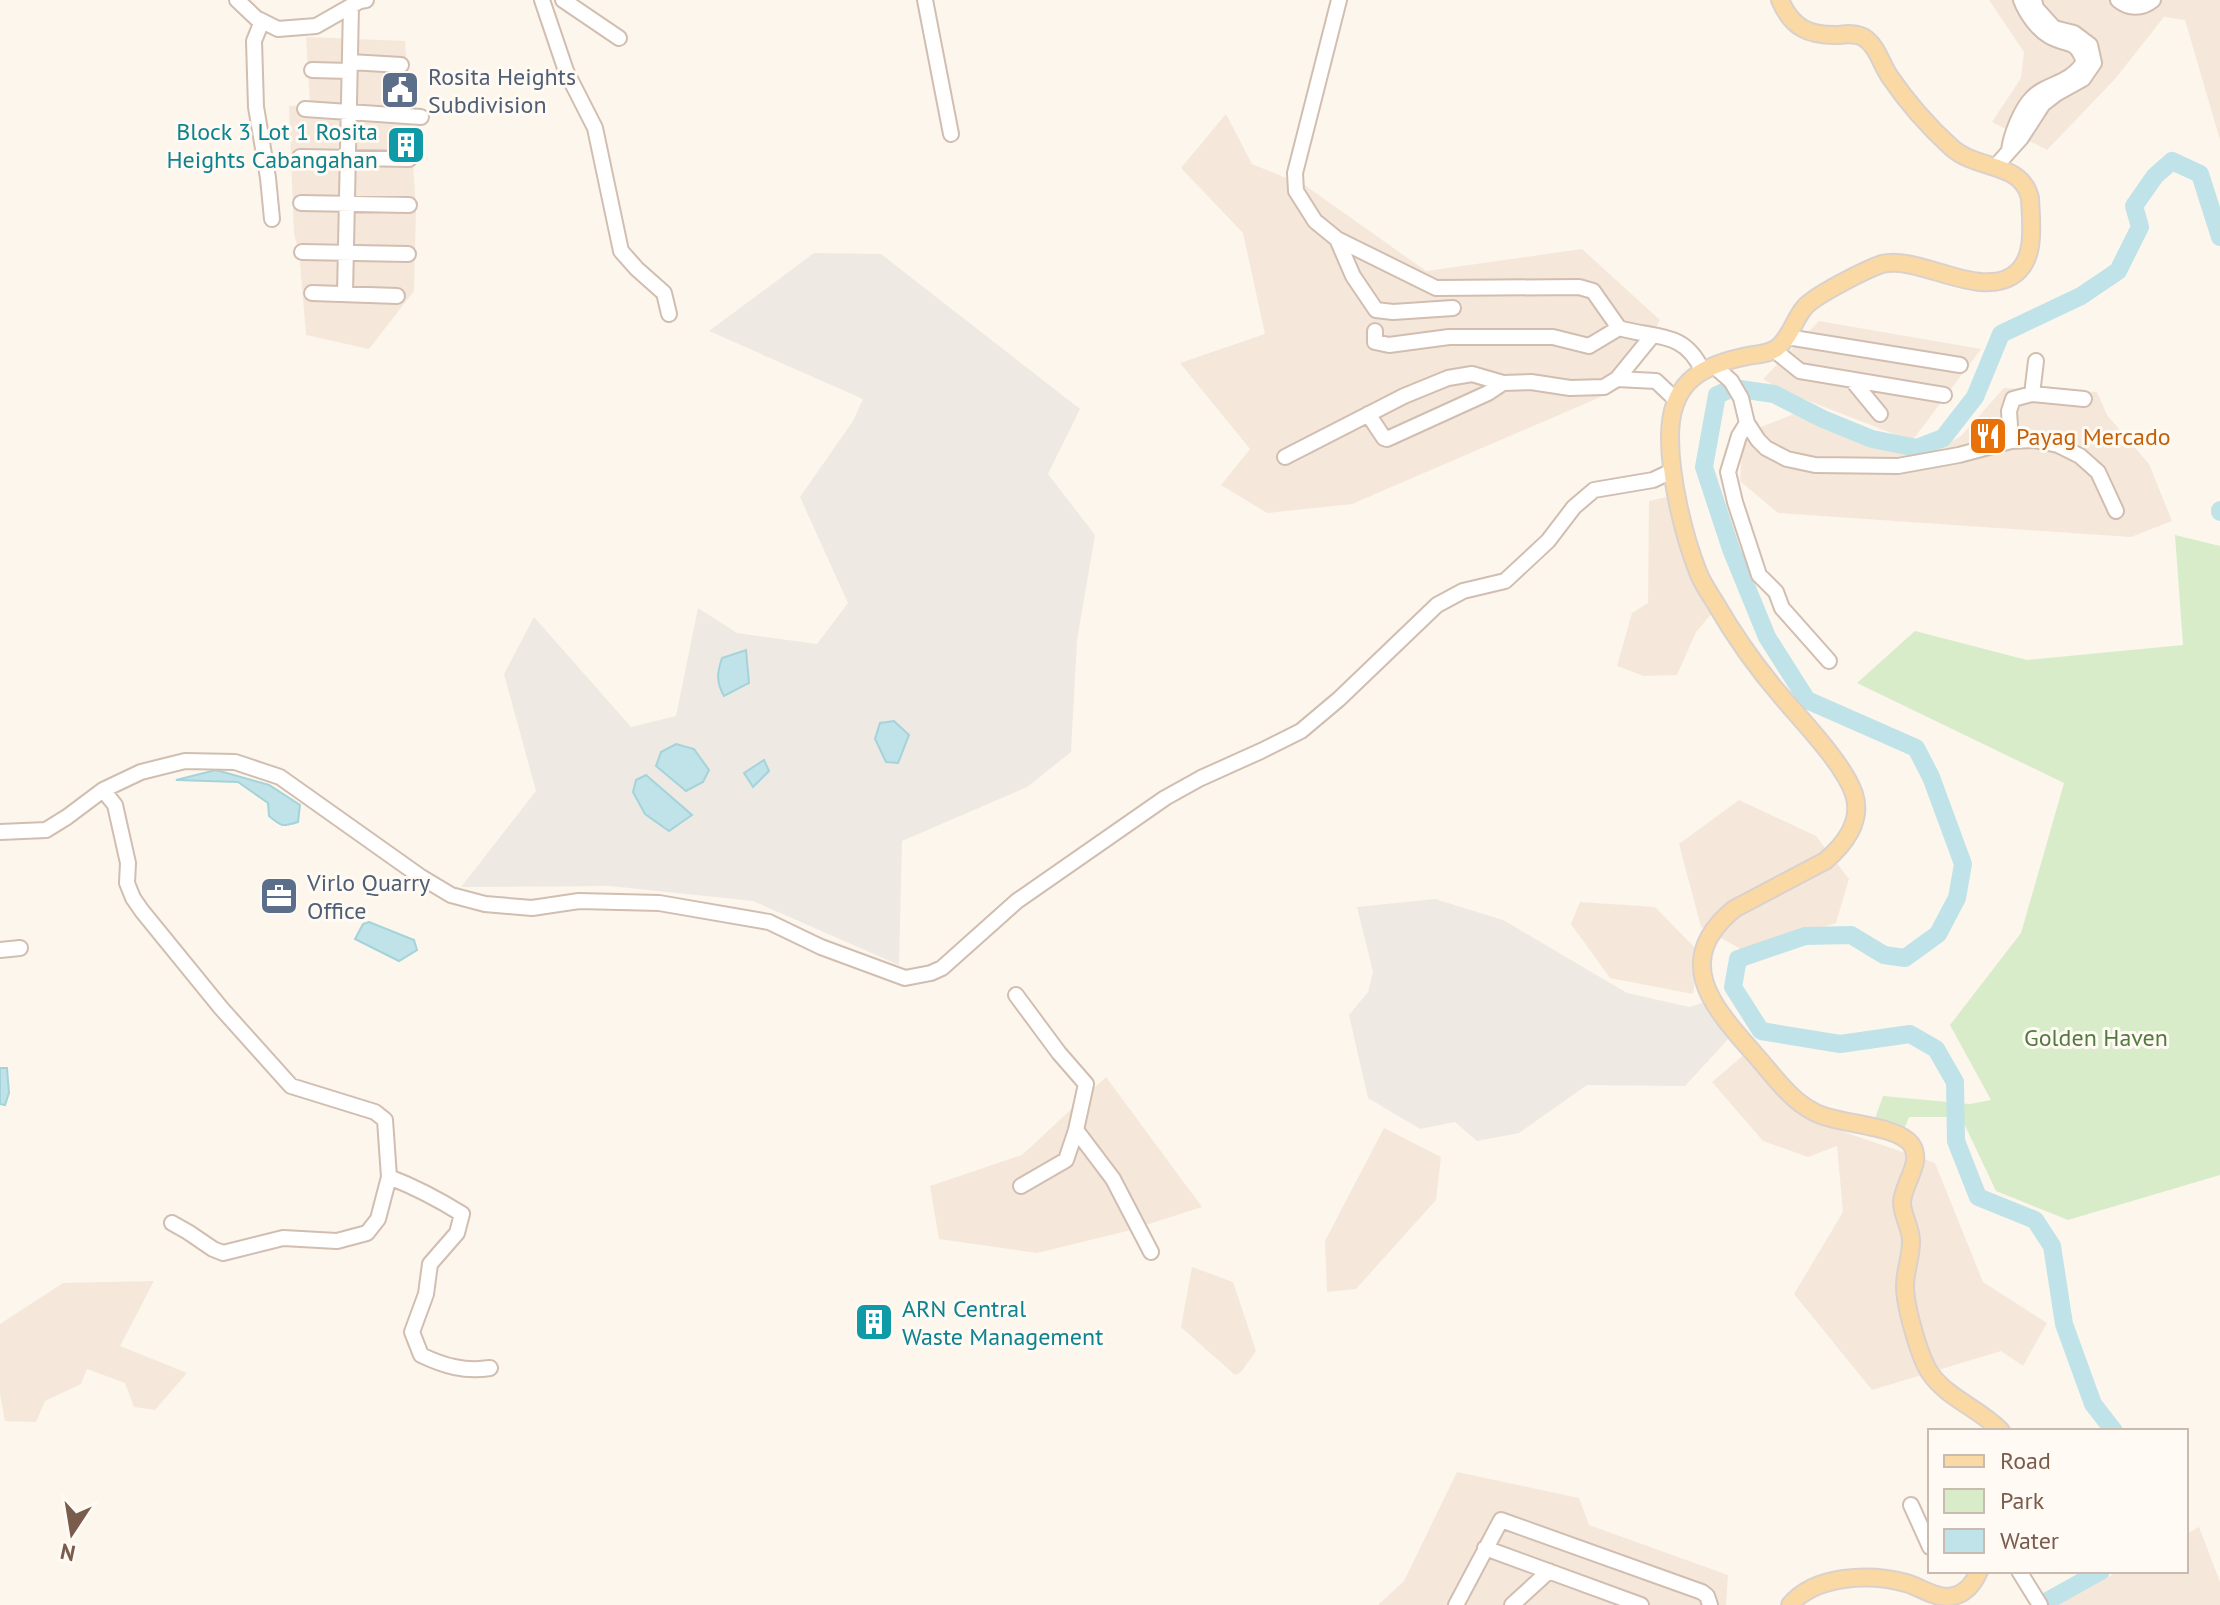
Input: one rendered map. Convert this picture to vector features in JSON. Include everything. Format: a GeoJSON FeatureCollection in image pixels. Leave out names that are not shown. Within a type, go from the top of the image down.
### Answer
{"type":"FeatureCollection","features":[{"type":"Feature","properties":{"kind":"main road"},"geometry":{"type":"LineString","coordinates":[[1780,0],[1792,22],[1801,28],[1821,34],[1858,35],[1866,39],[1874,47],[1891,79],[1940,137],[1965,158],[2020,179],[2030,198],[2030,245],[2028,258],[2015,275],[1996,281],[1974,281],[1905,264],[1882,264],[1813,298],[1787,337],[1774,350],[1728,360],[1708,368],[1680,389],[1670,435],[1672,471],[1699,575],[1765,677],[1842,771],[1855,795],[1856,809],[1851,832],[1835,853],[1734,909],[1723,919],[1703,952],[1702,967],[1706,989],[1724,1018],[1801,1105],[1823,1116],[1893,1132],[1912,1146],[1915,1162],[1902,1199],[1912,1242],[1905,1283],[1908,1310],[1924,1362],[1931,1374],[1998,1429]]}},
{"type":"Feature","properties":{"kind":"main road"},"geometry":{"type":"LineString","coordinates":[[1790,1605],[1811,1587],[1838,1580],[1903,1582],[1938,1596],[1950,1597],[1967,1589],[1978,1573]]}},
{"type":"Feature","properties":{"kind":"street"},"geometry":{"type":"LineString","coordinates":[[237,0],[262,21],[278,29],[316,26],[366,0]]}},
{"type":"Feature","properties":{"kind":"street"},"geometry":{"type":"LineString","coordinates":[[542,0],[566,71],[595,128],[621,251],[664,293],[669,314]]}},
{"type":"Feature","properties":{"kind":"street"},"geometry":{"type":"LineString","coordinates":[[563,0],[619,38]]}},
{"type":"Feature","properties":{"kind":"street"},"geometry":{"type":"LineString","coordinates":[[925,0],[951,134]]}},
{"type":"Feature","properties":{"kind":"street"},"geometry":{"type":"LineString","coordinates":[[1339,0],[1295,173],[1296,191],[1315,221],[1337,239],[1436,288],[1579,287],[1593,291],[1619,328],[1669,337],[1682,343],[1708,368],[1731,381],[1741,398],[1747,423],[1758,440],[1787,459],[1815,465],[1898,466],[1959,455],[2011,441],[2034,440],[2058,445],[2080,456],[2098,472],[2116,511]]}},
{"type":"Feature","properties":{"kind":"street"},"geometry":{"type":"LineString","coordinates":[[1995,167],[2009,150],[2012,132],[2038,101],[2076,75],[2084,62],[2080,50],[2070,43],[2048,36],[2025,12],[2021,0]]}},
{"type":"Feature","properties":{"kind":"street"},"geometry":{"type":"LineString","coordinates":[[2034,0],[2036,8],[2054,28],[2074,33],[2090,45],[2094,63],[2083,79],[2038,101]]}},
{"type":"Feature","properties":{"kind":"street"},"geometry":{"type":"LineString","coordinates":[[2118,0],[2132,8],[2153,0]]}},
{"type":"Feature","properties":{"kind":"street"},"geometry":{"type":"LineString","coordinates":[[345,294],[351,6]]}},
{"type":"Feature","properties":{"kind":"street"},"geometry":{"type":"LineString","coordinates":[[262,21],[254,41],[256,107],[272,219]]}},
{"type":"Feature","properties":{"kind":"street"},"geometry":{"type":"LineString","coordinates":[[312,70],[401,65]]}},
{"type":"Feature","properties":{"kind":"street"},"geometry":{"type":"LineString","coordinates":[[305,109],[421,117]]}},
{"type":"Feature","properties":{"kind":"street"},"geometry":{"type":"LineString","coordinates":[[300,157],[409,159]]}},
{"type":"Feature","properties":{"kind":"street"},"geometry":{"type":"LineString","coordinates":[[301,203],[409,205]]}},
{"type":"Feature","properties":{"kind":"street"},"geometry":{"type":"LineString","coordinates":[[1337,239],[1353,276],[1376,310],[1393,312],[1453,308]]}},
{"type":"Feature","properties":{"kind":"street"},"geometry":{"type":"LineString","coordinates":[[302,252],[408,254]]}},
{"type":"Feature","properties":{"kind":"street"},"geometry":{"type":"LineString","coordinates":[[312,293],[397,296]]}},
{"type":"Feature","properties":{"kind":"street"},"geometry":{"type":"LineString","coordinates":[[1375,331],[1375,342],[1389,345],[1449,337],[1553,337],[1589,346],[1619,328]]}},
{"type":"Feature","properties":{"kind":"street"},"geometry":{"type":"LineString","coordinates":[[1285,457],[1404,396],[1448,378],[1472,374],[1503,383],[1604,387],[1617,379],[1652,336]]}},
{"type":"Feature","properties":{"kind":"street"},"geometry":{"type":"LineString","coordinates":[[1787,337],[1960,365]]}},
{"type":"Feature","properties":{"kind":"street"},"geometry":{"type":"LineString","coordinates":[[1774,350],[1800,371],[1944,395]]}},
{"type":"Feature","properties":{"kind":"street"},"geometry":{"type":"LineString","coordinates":[[2032,394],[2036,361]]}},
{"type":"Feature","properties":{"kind":"street"},"geometry":{"type":"LineString","coordinates":[[1617,379],[1656,381],[1676,400]]}},
{"type":"Feature","properties":{"kind":"street"},"geometry":{"type":"LineString","coordinates":[[1852,380],[1880,414]]}},
{"type":"Feature","properties":{"kind":"street"},"geometry":{"type":"LineString","coordinates":[[1368,414],[1387,439],[1488,393],[1503,383]]}},
{"type":"Feature","properties":{"kind":"street"},"geometry":{"type":"LineString","coordinates":[[2011,441],[2009,411],[2013,399],[2032,394],[2084,399]]}},
{"type":"Feature","properties":{"kind":"street"},"geometry":{"type":"LineString","coordinates":[[1747,423],[1739,436],[1728,472],[1759,575],[1776,592],[1782,608],[1829,661]]}},
{"type":"Feature","properties":{"kind":"street"},"geometry":{"type":"LineString","coordinates":[[0,832],[46,830],[103,790],[141,772],[185,761],[235,762],[280,777],[451,895],[485,904],[532,908],[579,901],[659,903],[719,912],[769,922],[821,947],[905,978],[931,973],[942,968],[1017,901],[1165,798],[1301,731],[1437,605],[1463,591],[1505,581],[1548,541],[1574,507],[1594,490],[1653,480],[1672,471]]}},
{"type":"Feature","properties":{"kind":"street"},"geometry":{"type":"LineString","coordinates":[[103,790],[115,805],[128,863],[127,883],[133,898],[221,1008],[291,1086],[375,1112],[385,1120],[389,1177],[378,1219],[367,1233],[337,1241],[283,1238],[223,1253],[172,1223]]}},
{"type":"Feature","properties":{"kind":"street"},"geometry":{"type":"LineString","coordinates":[[0,950],[20,948]]}},
{"type":"Feature","properties":{"kind":"street"},"geometry":{"type":"LineString","coordinates":[[1016,995],[1064,1060],[1086,1084],[1066,1160],[1021,1186]]}},
{"type":"Feature","properties":{"kind":"street"},"geometry":{"type":"LineString","coordinates":[[1076,1130],[1113,1179],[1151,1252]]}},
{"type":"Feature","properties":{"kind":"street"},"geometry":{"type":"LineString","coordinates":[[389,1177],[426,1193],[462,1214],[457,1233],[430,1264],[426,1294],[412,1332],[421,1355],[445,1367],[490,1368]]}},
{"type":"Feature","properties":{"kind":"street"},"geometry":{"type":"LineString","coordinates":[[1911,1505],[1928,1543]]}},
{"type":"Feature","properties":{"kind":"street"},"geometry":{"type":"LineString","coordinates":[[1456,1605],[1501,1520],[1702,1592],[1710,1605]]}},
{"type":"Feature","properties":{"kind":"street"},"geometry":{"type":"LineString","coordinates":[[1485,1548],[1641,1605]]}},
{"type":"Feature","properties":{"kind":"street"},"geometry":{"type":"LineString","coordinates":[[1512,1605],[1549,1571]]}},
{"type":"Feature","properties":{"kind":"street"},"geometry":{"type":"LineString","coordinates":[[2020,1573],[2038,1602]]}},
{"type":"Feature","properties":{"kind":"shaded area"},"geometry":{"type":"Polygon","coordinates":[[[1989,0],[2220,0],[2220,140],[2185,20],[2164,17],[2115,79],[2047,150],[1992,122],[2021,78],[2024,52],[1989,0]]]}},
{"type":"Feature","properties":{"kind":"shaded area","name":"Rosita Heights Subdivision"},"geometry":{"type":"Polygon","coordinates":[[[306,37],[405,41],[416,209],[414,291],[369,349],[306,335],[299,252],[294,234],[289,106],[310,105],[306,37]]]}},
{"type":"Feature","properties":{"kind":"shaded area"},"geometry":{"type":"Polygon","coordinates":[[[1226,114],[1252,164],[1306,186],[1426,271],[1582,249],[1660,320],[1626,386],[1352,504],[1267,513],[1221,485],[1250,449],[1180,363],[1265,334],[1243,233],[1181,168],[1226,114]]]}},
{"type":"Feature","properties":{"kind":"shaded area"},"geometry":{"type":"Polygon","coordinates":[[[814,253],[881,254],[1080,409],[1048,474],[1095,535],[1077,640],[1071,752],[1027,787],[902,841],[899,965],[753,901],[610,886],[461,887],[536,791],[504,674],[534,617],[631,727],[676,716],[698,608],[737,633],[817,644],[848,603],[800,497],[853,421],[863,399],[709,331],[814,253]]]}},
{"type":"Feature","properties":{"kind":"shaded area"},"geometry":{"type":"Polygon","coordinates":[[[1819,321],[1981,349],[1912,441],[1783,391],[1763,379],[1819,321]]]}},
{"type":"Feature","properties":{"kind":"shaded area"},"geometry":{"type":"Polygon","coordinates":[[[2004,388],[2097,392],[2107,415],[2149,464],[2172,521],[2131,537],[1778,513],[1740,481],[1743,434],[1794,414],[1900,451],[1945,445],[1961,436],[2004,388]]]}},
{"type":"Feature","properties":{"kind":"shaded area"},"geometry":{"type":"Polygon","coordinates":[[[1675,495],[1713,612],[1696,632],[1677,675],[1644,676],[1617,666],[1632,613],[1648,603],[1649,501],[1675,495]]]}},
{"type":"Feature","properties":{"kind":"shaded area"},"geometry":{"type":"Polygon","coordinates":[[[1739,800],[1816,836],[1849,879],[1836,923],[1746,952],[1701,927],[1679,844],[1739,800]]]}},
{"type":"Feature","properties":{"kind":"shaded area"},"geometry":{"type":"Polygon","coordinates":[[[1435,899],[1503,920],[1627,993],[1690,1007],[1705,1002],[1731,1036],[1685,1086],[1587,1085],[1519,1133],[1477,1141],[1455,1122],[1420,1129],[1368,1098],[1349,1015],[1368,992],[1373,972],[1357,907],[1435,899]]]}},
{"type":"Feature","properties":{"kind":"shaded area"},"geometry":{"type":"Polygon","coordinates":[[[1580,902],[1655,907],[1699,952],[1693,994],[1610,978],[1571,924],[1580,902]]]}},
{"type":"Feature","properties":{"kind":"shaded area"},"geometry":{"type":"Polygon","coordinates":[[[1746,1053],[1790,1102],[1821,1124],[1935,1163],[1983,1282],[2047,1323],[2023,1366],[2001,1351],[1872,1390],[1794,1294],[1843,1212],[1837,1146],[1808,1157],[1763,1141],[1712,1082],[1746,1053]]]}},
{"type":"Feature","properties":{"kind":"shaded area"},"geometry":{"type":"Polygon","coordinates":[[[1106,1077],[1202,1207],[1127,1231],[1037,1253],[939,1239],[930,1186],[1022,1155],[1106,1077]]]}},
{"type":"Feature","properties":{"kind":"shaded area"},"geometry":{"type":"Polygon","coordinates":[[[1384,1128],[1441,1157],[1436,1200],[1356,1289],[1327,1292],[1325,1241],[1384,1128]]]}},
{"type":"Feature","properties":{"kind":"shaded area"},"geometry":{"type":"Polygon","coordinates":[[[1192,1267],[1233,1282],[1256,1351],[1241,1372],[1235,1375],[1181,1327],[1192,1267]]]}},
{"type":"Feature","properties":{"kind":"shaded area"},"geometry":{"type":"Polygon","coordinates":[[[154,1281],[120,1346],[187,1373],[155,1410],[134,1407],[125,1383],[87,1369],[81,1384],[45,1401],[36,1422],[5,1421],[0,1394],[0,1324],[63,1283],[154,1281]]]}},
{"type":"Feature","properties":{"kind":"shaded area"},"geometry":{"type":"Polygon","coordinates":[[[1457,1472],[1579,1498],[1589,1525],[1728,1575],[1726,1605],[1378,1605],[1404,1581],[1457,1472]]]}},
{"type":"Feature","properties":{"kind":"shaded area"},"geometry":{"type":"Polygon","coordinates":[[[2199,1527],[2220,1582],[2220,1605],[2056,1605],[2115,1573],[2188,1573],[2188,1533],[2199,1527]]]}},
{"type":"Feature","properties":{"kind":"green space","name":"Golden Haven"},"geometry":{"type":"Polygon","coordinates":[[[2175,535],[2220,546],[2220,1175],[2068,1220],[1996,1191],[1961,1117],[1909,1117],[1900,1140],[1872,1127],[1883,1096],[1970,1104],[1991,1100],[1950,1025],[2021,933],[2064,783],[1857,683],[1915,631],[2027,660],[2183,645],[2175,535]]]}},
{"type":"Feature","properties":{"kind":"water"},"geometry":{"type":"Polygon","coordinates":[[[746,650],[749,683],[724,696],[718,677],[722,658],[746,650]]]}},
{"type":"Feature","properties":{"kind":"water"},"geometry":{"type":"Polygon","coordinates":[[[894,721],[909,735],[898,763],[886,762],[875,739],[880,723],[894,721]]]}},
{"type":"Feature","properties":{"kind":"water"},"geometry":{"type":"Polygon","coordinates":[[[676,744],[694,749],[709,770],[703,782],[686,791],[656,766],[661,752],[676,744]]]}},
{"type":"Feature","properties":{"kind":"water"},"geometry":{"type":"Polygon","coordinates":[[[764,760],[769,771],[753,787],[744,773],[764,760]]]}},
{"type":"Feature","properties":{"kind":"water"},"geometry":{"type":"Polygon","coordinates":[[[216,770],[269,785],[300,805],[298,822],[282,825],[277,822],[269,816],[268,803],[238,782],[176,780],[216,770]]]}},
{"type":"Feature","properties":{"kind":"water"},"geometry":{"type":"Polygon","coordinates":[[[646,775],[692,815],[669,831],[645,814],[633,792],[636,780],[646,775]]]}},
{"type":"Feature","properties":{"kind":"water"},"geometry":{"type":"Polygon","coordinates":[[[369,922],[414,940],[417,950],[399,961],[355,939],[363,924],[369,922]]]}},
{"type":"Feature","properties":{"kind":"water"},"geometry":{"type":"Polygon","coordinates":[[[0,1068],[7,1068],[9,1093],[5,1105],[0,1104],[0,1068]]]}},
{"type":"Feature","properties":{"kind":"waterway"},"geometry":{"type":"LineString","coordinates":[[2112,1429],[2093,1404],[2064,1324],[2052,1246],[2035,1220],[1978,1197],[1956,1141],[1955,1082],[1936,1049],[1910,1034],[1840,1044],[1761,1031],[1733,987],[1738,959],[1805,936],[1851,935],[1884,955],[1905,958],[1938,934],[1957,898],[1963,864],[1931,777],[1916,748],[1807,700],[1767,637],[1731,549],[1704,467],[1717,395],[1733,388],[1774,394],[1872,439],[1917,448],[1943,438],[1975,397],[2001,334],[2081,296],[2118,271],[2140,227],[2134,206],[2155,176],[2172,161],[2200,174],[2220,237]]}},
{"type":"Feature","properties":{"kind":"waterway"},"geometry":{"type":"LineString","coordinates":[[2040,1605],[2097,1573]]}},
{"type":"Feature","properties":{"kind":"place","name":"Rosita Heights Subdivision"},"geometry":{"type":"Point","coordinates":[400,90]}},
{"type":"Feature","properties":{"kind":"place","name":"Block 3 Lot 1 Rosita Heights Cabangahan"},"geometry":{"type":"Point","coordinates":[406,145]}},
{"type":"Feature","properties":{"kind":"place","name":"Payag Mercado"},"geometry":{"type":"Point","coordinates":[1988,436]}},
{"type":"Feature","properties":{"kind":"place","name":"Virlo Quarry Office"},"geometry":{"type":"Point","coordinates":[279,896]}},
{"type":"Feature","properties":{"kind":"place","name":"ARN Central Waste Management"},"geometry":{"type":"Point","coordinates":[874,1322]}}]}
